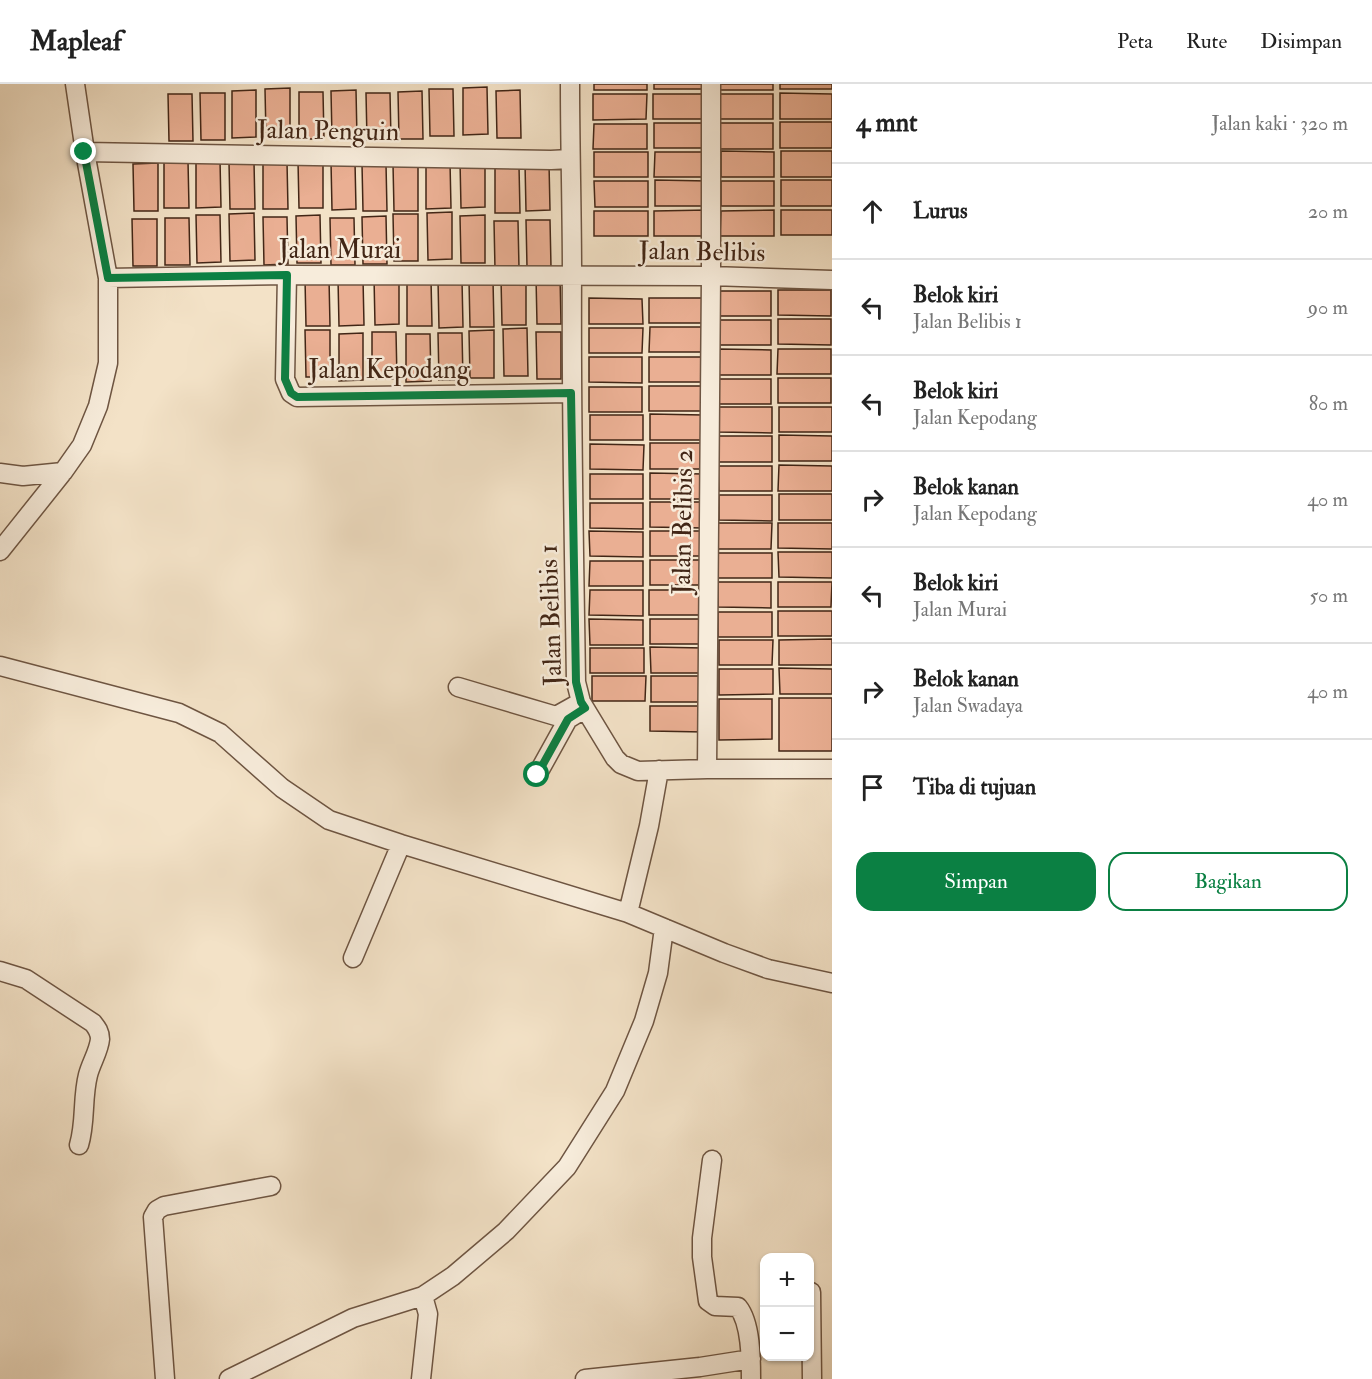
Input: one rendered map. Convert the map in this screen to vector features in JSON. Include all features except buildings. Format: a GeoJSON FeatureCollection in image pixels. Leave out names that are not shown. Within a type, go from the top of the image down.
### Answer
{"type":"FeatureCollection","features":[{"type":"Feature","properties":{"kind":"street"},"geometry":{"type":"LineString","coordinates":[[0,551],[82,445],[98,406],[108,363],[108,278],[84,152],[75,84]]}},
{"type":"Feature","properties":{"kind":"street","name":"Jalan Belibis 1"},"geometry":{"type":"LineString","coordinates":[[570,84],[571,393],[576,682],[583,705],[615,758],[621,764],[638,771],[832,769]]}},
{"type":"Feature","properties":{"kind":"street","name":"Jalan Belibis 2"},"geometry":{"type":"LineString","coordinates":[[707,769],[711,84]]}},
{"type":"Feature","properties":{"kind":"street","name":"Jalan Penguin"},"geometry":{"type":"LineString","coordinates":[[84,152],[570,159]]}},
{"type":"Feature","properties":{"kind":"street","name":"Jalan Murai"},"geometry":{"type":"LineString","coordinates":[[108,278],[287,275],[572,276]]}},
{"type":"Feature","properties":{"kind":"street","name":"Jalan Kepodang"},"geometry":{"type":"LineString","coordinates":[[287,275],[285,379],[291,393],[297,397],[571,393]]}},
{"type":"Feature","properties":{"kind":"street","name":"Jalan Belibis"},"geometry":{"type":"LineString","coordinates":[[572,276],[711,276],[832,280]]}},
{"type":"Feature","properties":{"kind":"street"},"geometry":{"type":"LineString","coordinates":[[0,473],[23,476],[63,472]]}},
{"type":"Feature","properties":{"kind":"street"},"geometry":{"type":"LineString","coordinates":[[0,666],[179,713],[220,733],[282,788],[328,820],[628,913],[768,969],[832,983]]}},
{"type":"Feature","properties":{"kind":"street"},"geometry":{"type":"LineString","coordinates":[[458,687],[556,716],[583,705]]}},
{"type":"Feature","properties":{"kind":"street"},"geometry":{"type":"LineString","coordinates":[[537,775],[568,719],[583,705]]}},
{"type":"Feature","properties":{"kind":"street"},"geometry":{"type":"LineString","coordinates":[[628,913],[649,826],[659,770]]}},
{"type":"Feature","properties":{"kind":"street"},"geometry":{"type":"LineString","coordinates":[[353,958],[401,844]]}},
{"type":"Feature","properties":{"kind":"street"},"geometry":{"type":"LineString","coordinates":[[229,1379],[353,1318],[423,1296],[453,1276],[506,1231],[567,1167],[615,1091],[644,1021],[658,973],[664,928]]}},
{"type":"Feature","properties":{"kind":"street"},"geometry":{"type":"LineString","coordinates":[[0,971],[26,979],[93,1023],[100,1032],[100,1042],[87,1079],[79,1145]]}},
{"type":"Feature","properties":{"kind":"street"},"geometry":{"type":"LineString","coordinates":[[712,1160],[702,1238],[702,1257],[708,1301],[715,1306],[738,1307],[743,1313],[751,1359],[751,1379]]}},
{"type":"Feature","properties":{"kind":"street"},"geometry":{"type":"LineString","coordinates":[[165,1379],[153,1217],[157,1210],[164,1206],[271,1186]]}},
{"type":"Feature","properties":{"kind":"street"},"geometry":{"type":"LineString","coordinates":[[421,1379],[428,1314],[423,1296]]}},
{"type":"Feature","properties":{"kind":"street"},"geometry":{"type":"LineString","coordinates":[[811,1307],[812,1379]]}},
{"type":"Feature","properties":{"kind":"street"},"geometry":{"type":"LineString","coordinates":[[585,1379],[700,1367],[751,1359]]}},
{"type":"Feature","properties":{"kind":"route"},"geometry":{"type":"LineString","coordinates":[[84,152],[108,278],[287,275],[285,379],[291,393],[297,397],[571,393],[576,682],[581,702],[585,708],[568,719],[537,775]]}}]}
